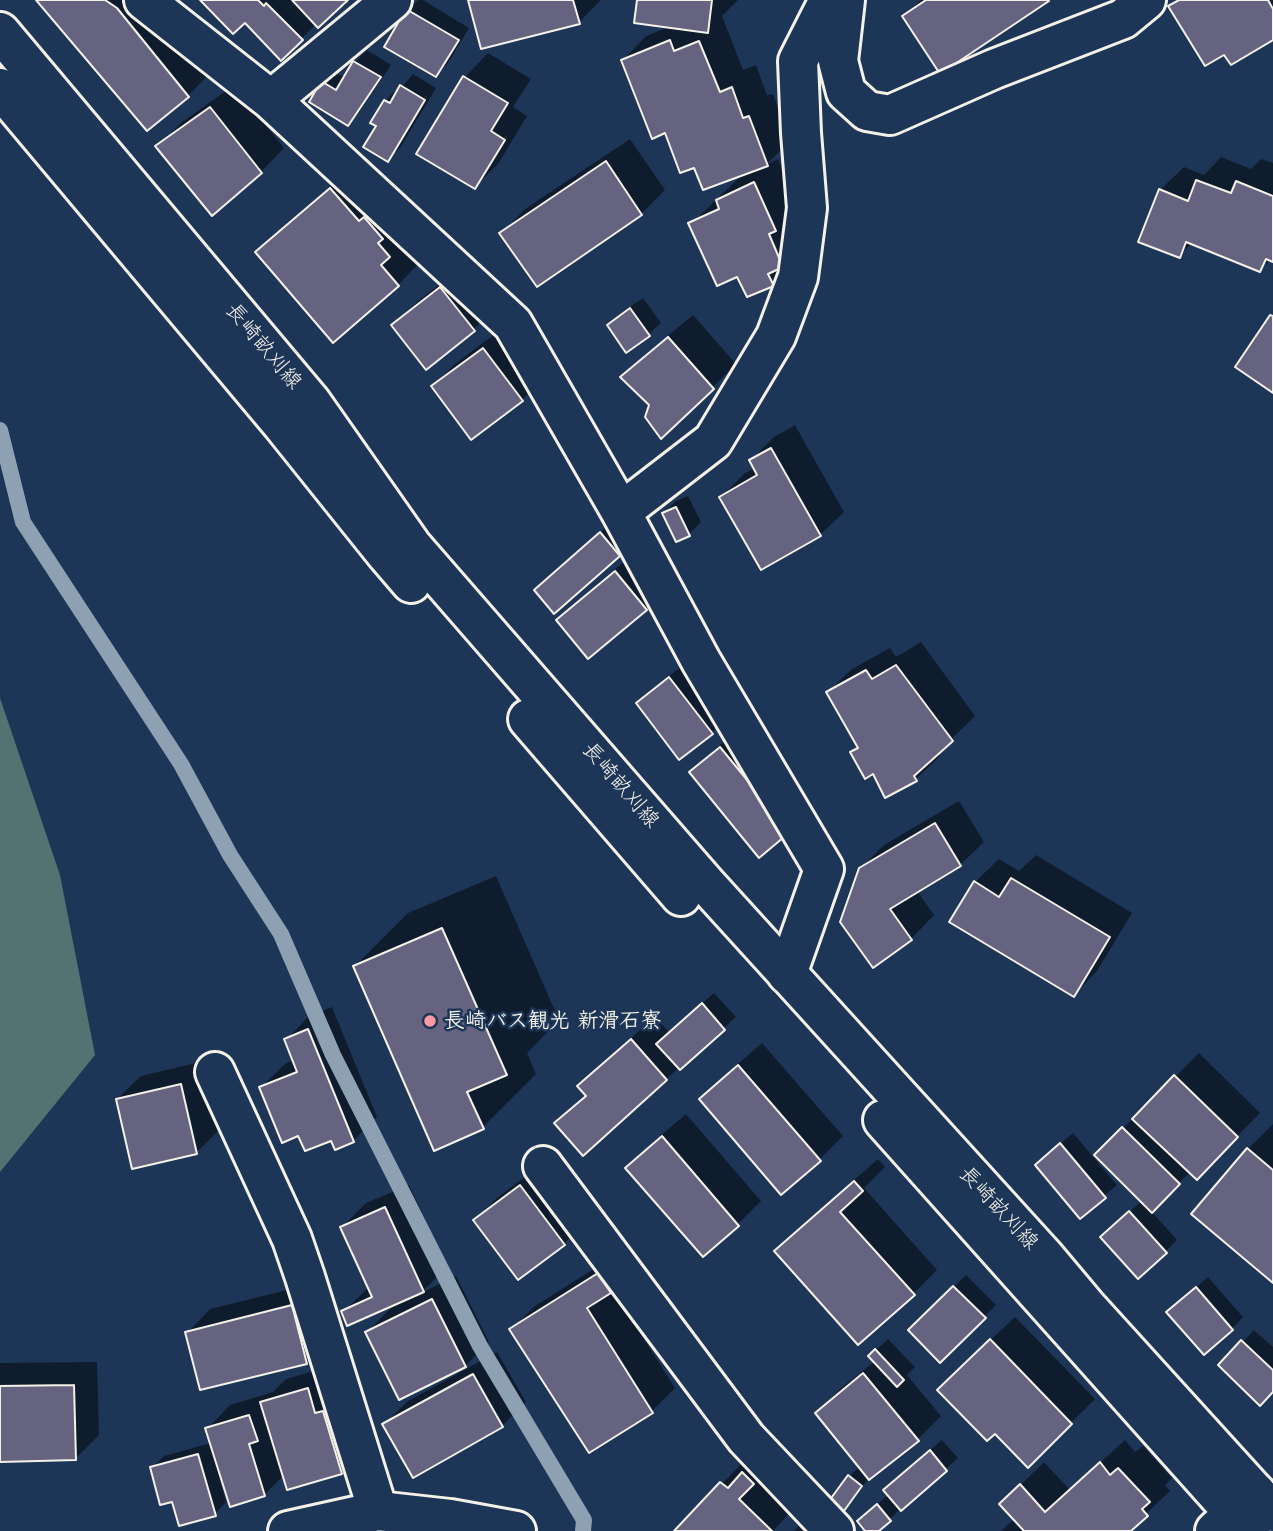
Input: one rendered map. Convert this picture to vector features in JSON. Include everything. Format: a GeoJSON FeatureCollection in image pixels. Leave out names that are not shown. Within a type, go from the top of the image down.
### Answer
{"type":"FeatureCollection","features":[{"type":"Feature","properties":{"kind":"main road"},"geometry":{"type":"LineString","coordinates":[[145,0],[271,100],[513,324],[621,513],[701,661],[824,869],[788,974]]}},
{"type":"Feature","properties":{"kind":"main road"},"geometry":{"type":"LineString","coordinates":[[271,100],[392,0]]}},
{"type":"Feature","properties":{"kind":"main road"},"geometry":{"type":"LineString","coordinates":[[621,513],[713,440],[776,336],[798,277],[807,208],[798,61],[829,0]]}},
{"type":"Feature","properties":{"kind":"main road"},"geometry":{"type":"LineString","coordinates":[[845,0],[838,61],[846,92],[867,111],[890,114],[994,69],[1123,19],[1146,0]]}},
{"type":"Feature","properties":{"kind":"main road","name":"長崎畝刈線"},"geometry":{"type":"LineString","coordinates":[[0,32],[311,402],[412,546],[706,884],[1044,1256],[1086,1306],[1246,1516]]}},
{"type":"Feature","properties":{"kind":"main road","name":"長崎畝刈線"},"geometry":{"type":"LineString","coordinates":[[0,88],[282,424],[387,555],[624,831],[1246,1516]]}},
{"type":"Feature","properties":{"kind":"main road"},"geometry":{"type":"LineString","coordinates":[[215,1072],[292,1239],[378,1511]]}},
{"type":"Feature","properties":{"kind":"main road"},"geometry":{"type":"LineString","coordinates":[[543,1166],[746,1438],[834,1531]]}},
{"type":"Feature","properties":{"kind":"main road"},"geometry":{"type":"LineString","coordinates":[[288,1531],[378,1511],[450,1519],[516,1531]]}},
{"type":"Feature","properties":{"kind":"green space"},"geometry":{"type":"Polygon","coordinates":[[[0,698],[60,875],[95,1055],[0,1172],[0,698]]]}},
{"type":"Feature","properties":{"kind":"building"},"geometry":{"type":"Polygon","coordinates":[[[36,0],[105,0],[117,8],[189,97],[147,131],[36,0]]]}},
{"type":"Feature","properties":{"kind":"building"},"geometry":{"type":"Polygon","coordinates":[[[200,0],[258,0],[264,6],[266,3],[303,40],[281,61],[245,23],[233,34],[200,0]]]}},
{"type":"Feature","properties":{"kind":"building"},"geometry":{"type":"Polygon","coordinates":[[[292,0],[348,0],[318,28],[292,0]]]}},
{"type":"Feature","properties":{"kind":"building"},"geometry":{"type":"Polygon","coordinates":[[[468,0],[573,0],[580,24],[481,49],[468,0]]]}},
{"type":"Feature","properties":{"kind":"building"},"geometry":{"type":"Polygon","coordinates":[[[637,0],[712,0],[708,33],[634,23],[637,0]]]}},
{"type":"Feature","properties":{"kind":"building"},"geometry":{"type":"Polygon","coordinates":[[[926,0],[1049,1],[940,74],[902,16],[926,0]]]}},
{"type":"Feature","properties":{"kind":"building"},"geometry":{"type":"Polygon","coordinates":[[[1179,0],[1268,0],[1273,9],[1273,40],[1231,65],[1224,55],[1205,66],[1168,6],[1179,0]]]}},
{"type":"Feature","properties":{"kind":"building"},"geometry":{"type":"Polygon","coordinates":[[[406,9],[459,40],[436,77],[384,47],[406,9]]]}},
{"type":"Feature","properties":{"kind":"building"},"geometry":{"type":"Polygon","coordinates":[[[670,40],[674,51],[699,41],[720,92],[732,87],[743,118],[749,116],[768,166],[703,190],[694,168],[680,173],[665,133],[652,139],[621,60],[670,40]]]}},
{"type":"Feature","properties":{"kind":"building"},"geometry":{"type":"Polygon","coordinates":[[[353,61],[381,77],[348,126],[309,102],[321,81],[336,90],[353,61]]]}},
{"type":"Feature","properties":{"kind":"building"},"geometry":{"type":"Polygon","coordinates":[[[463,76],[508,103],[491,131],[505,140],[475,189],[416,154],[463,76]]]}},
{"type":"Feature","properties":{"kind":"building"},"geometry":{"type":"Polygon","coordinates":[[[400,85],[425,100],[388,162],[363,147],[376,126],[370,123],[384,100],[390,103],[400,85]]]}},
{"type":"Feature","properties":{"kind":"building"},"geometry":{"type":"Polygon","coordinates":[[[210,107],[262,173],[212,216],[155,146],[210,107]]]}},
{"type":"Feature","properties":{"kind":"building"},"geometry":{"type":"Polygon","coordinates":[[[606,161],[642,215],[537,287],[499,233],[606,161]]]}},
{"type":"Feature","properties":{"kind":"building"},"geometry":{"type":"Polygon","coordinates":[[[1196,180],[1231,193],[1236,181],[1273,196],[1273,262],[1266,259],[1260,272],[1186,242],[1180,258],[1138,242],[1159,189],[1188,201],[1196,180]]]}},
{"type":"Feature","properties":{"kind":"building"},"geometry":{"type":"Polygon","coordinates":[[[754,182],[776,231],[769,234],[783,267],[768,274],[774,286],[747,297],[737,277],[717,286],[688,223],[719,209],[716,200],[754,182]]]}},
{"type":"Feature","properties":{"kind":"building"},"geometry":{"type":"Polygon","coordinates":[[[330,188],[359,221],[364,217],[383,239],[378,243],[390,257],[381,265],[399,286],[333,343],[255,252],[330,188]]]}},
{"type":"Feature","properties":{"kind":"building"},"geometry":{"type":"Polygon","coordinates":[[[440,287],[475,331],[426,370],[391,325],[440,287]]]}},
{"type":"Feature","properties":{"kind":"building"},"geometry":{"type":"Polygon","coordinates":[[[630,308],[650,336],[626,353],[607,325],[630,308]]]}},
{"type":"Feature","properties":{"kind":"building"},"geometry":{"type":"Polygon","coordinates":[[[1270,315],[1273,316],[1273,393],[1235,367],[1270,315]]]}},
{"type":"Feature","properties":{"kind":"building"},"geometry":{"type":"Polygon","coordinates":[[[668,337],[714,389],[661,439],[645,417],[649,405],[620,377],[668,337]]]}},
{"type":"Feature","properties":{"kind":"building"},"geometry":{"type":"Polygon","coordinates":[[[483,348],[523,401],[471,440],[431,386],[483,348]]]}},
{"type":"Feature","properties":{"kind":"building"},"geometry":{"type":"Polygon","coordinates":[[[771,448],[821,536],[761,570],[719,497],[757,475],[749,460],[771,448]]]}},
{"type":"Feature","properties":{"kind":"building"},"geometry":{"type":"Polygon","coordinates":[[[676,507],[690,536],[676,542],[662,513],[676,507]]]}},
{"type":"Feature","properties":{"kind":"building"},"geometry":{"type":"Polygon","coordinates":[[[600,532],[620,556],[554,614],[534,590],[600,532]]]}},
{"type":"Feature","properties":{"kind":"building"},"geometry":{"type":"Polygon","coordinates":[[[615,571],[647,610],[588,659],[556,620],[615,571]]]}},
{"type":"Feature","properties":{"kind":"building"},"geometry":{"type":"Polygon","coordinates":[[[896,665],[953,741],[914,776],[917,781],[885,798],[873,774],[865,779],[850,752],[858,748],[826,692],[866,670],[872,679],[896,665]]]}},
{"type":"Feature","properties":{"kind":"building"},"geometry":{"type":"Polygon","coordinates":[[[669,677],[713,734],[679,760],[636,703],[669,677]]]}},
{"type":"Feature","properties":{"kind":"building"},"geometry":{"type":"Polygon","coordinates":[[[720,747],[790,832],[759,858],[689,772],[720,747]]]}},
{"type":"Feature","properties":{"kind":"building"},"geometry":{"type":"Polygon","coordinates":[[[935,823],[961,866],[890,909],[912,940],[873,968],[840,922],[859,868],[935,823]]]}},
{"type":"Feature","properties":{"kind":"building"},"geometry":{"type":"Polygon","coordinates":[[[1011,878],[1110,937],[1074,997],[949,922],[974,881],[999,897],[1011,878]]]}},
{"type":"Feature","properties":{"kind":"building","name":"長崎バス観光 新滑石寮"},"geometry":{"type":"Polygon","coordinates":[[[442,928],[507,1075],[467,1092],[484,1129],[434,1151],[353,966],[442,928]]]}},
{"type":"Feature","properties":{"kind":"building"},"geometry":{"type":"Polygon","coordinates":[[[702,1003],[725,1030],[680,1070],[656,1044],[702,1003]]]}},
{"type":"Feature","properties":{"kind":"building"},"geometry":{"type":"Polygon","coordinates":[[[308,1029],[354,1142],[335,1150],[331,1141],[305,1151],[298,1136],[282,1143],[259,1087],[297,1072],[284,1039],[308,1029]]]}},
{"type":"Feature","properties":{"kind":"building"},"geometry":{"type":"Polygon","coordinates":[[[631,1039],[667,1080],[583,1156],[554,1123],[586,1096],[577,1086],[631,1039]]]}},
{"type":"Feature","properties":{"kind":"building"},"geometry":{"type":"Polygon","coordinates":[[[738,1065],[821,1161],[781,1195],[699,1099],[738,1065]]]}},
{"type":"Feature","properties":{"kind":"building"},"geometry":{"type":"Polygon","coordinates":[[[1174,1075],[1238,1137],[1197,1180],[1132,1119],[1174,1075]]]}},
{"type":"Feature","properties":{"kind":"building"},"geometry":{"type":"Polygon","coordinates":[[[181,1084],[197,1154],[132,1169],[116,1099],[181,1084]]]}},
{"type":"Feature","properties":{"kind":"building"},"geometry":{"type":"Polygon","coordinates":[[[1122,1127],[1180,1184],[1152,1213],[1094,1155],[1122,1127]]]}},
{"type":"Feature","properties":{"kind":"building"},"geometry":{"type":"Polygon","coordinates":[[[662,1136],[739,1226],[703,1257],[625,1168],[662,1136]]]}},
{"type":"Feature","properties":{"kind":"building"},"geometry":{"type":"Polygon","coordinates":[[[1060,1143],[1106,1198],[1080,1219],[1035,1165],[1060,1143]]]}},
{"type":"Feature","properties":{"kind":"building"},"geometry":{"type":"Polygon","coordinates":[[[1247,1148],[1273,1170],[1273,1283],[1191,1214],[1247,1148]]]}},
{"type":"Feature","properties":{"kind":"building"},"geometry":{"type":"Polygon","coordinates":[[[854,1181],[863,1191],[840,1212],[915,1295],[858,1345],[774,1251],[854,1181]]]}},
{"type":"Feature","properties":{"kind":"building"},"geometry":{"type":"Polygon","coordinates":[[[520,1185],[565,1245],[518,1280],[473,1220],[520,1185]]]}},
{"type":"Feature","properties":{"kind":"building"},"geometry":{"type":"Polygon","coordinates":[[[385,1207],[424,1292],[347,1326],[341,1311],[372,1297],[340,1227],[385,1207]]]}},
{"type":"Feature","properties":{"kind":"building"},"geometry":{"type":"Polygon","coordinates":[[[1129,1211],[1167,1253],[1138,1279],[1100,1237],[1129,1211]]]}},
{"type":"Feature","properties":{"kind":"building"},"geometry":{"type":"Polygon","coordinates":[[[598,1273],[611,1293],[587,1308],[653,1413],[589,1453],[509,1329],[598,1273]]]}},
{"type":"Feature","properties":{"kind":"building"},"geometry":{"type":"Polygon","coordinates":[[[953,1286],[986,1318],[940,1363],[908,1330],[953,1286]]]}},
{"type":"Feature","properties":{"kind":"building"},"geometry":{"type":"Polygon","coordinates":[[[1196,1287],[1233,1330],[1204,1355],[1166,1312],[1196,1287]]]}},
{"type":"Feature","properties":{"kind":"building"},"geometry":{"type":"Polygon","coordinates":[[[432,1299],[466,1367],[399,1400],[365,1332],[432,1299]]]}},
{"type":"Feature","properties":{"kind":"building"},"geometry":{"type":"Polygon","coordinates":[[[292,1305],[307,1364],[200,1390],[185,1332],[292,1305]]]}},
{"type":"Feature","properties":{"kind":"building"},"geometry":{"type":"Polygon","coordinates":[[[990,1339],[1072,1424],[1028,1468],[995,1434],[987,1441],[937,1390],[990,1339]]]}},
{"type":"Feature","properties":{"kind":"building"},"geometry":{"type":"Polygon","coordinates":[[[1241,1340],[1273,1370],[1273,1392],[1260,1406],[1218,1365],[1241,1340]]]}},
{"type":"Feature","properties":{"kind":"building"},"geometry":{"type":"Polygon","coordinates":[[[875,1349],[904,1380],[897,1387],[868,1356],[875,1349]]]}},
{"type":"Feature","properties":{"kind":"building"},"geometry":{"type":"Polygon","coordinates":[[[863,1373],[919,1441],[869,1480],[815,1413],[863,1373]]]}},
{"type":"Feature","properties":{"kind":"building"},"geometry":{"type":"Polygon","coordinates":[[[473,1374],[503,1427],[413,1478],[382,1424],[473,1374]]]}},
{"type":"Feature","properties":{"kind":"building"},"geometry":{"type":"Polygon","coordinates":[[[74,1385],[76,1460],[0,1462],[0,1386],[74,1385]]]}},
{"type":"Feature","properties":{"kind":"building"},"geometry":{"type":"Polygon","coordinates":[[[308,1388],[315,1413],[323,1411],[342,1474],[287,1490],[260,1402],[308,1388]]]}},
{"type":"Feature","properties":{"kind":"building"},"geometry":{"type":"Polygon","coordinates":[[[249,1415],[258,1441],[249,1444],[265,1496],[230,1507],[205,1428],[249,1415]]]}},
{"type":"Feature","properties":{"kind":"building"},"geometry":{"type":"Polygon","coordinates":[[[930,1450],[947,1471],[901,1511],[883,1490],[930,1450]]]}},
{"type":"Feature","properties":{"kind":"building"},"geometry":{"type":"Polygon","coordinates":[[[198,1454],[216,1516],[179,1526],[172,1502],[160,1505],[150,1467],[198,1454]]]}},
{"type":"Feature","properties":{"kind":"building"},"geometry":{"type":"Polygon","coordinates":[[[1100,1462],[1110,1475],[1118,1468],[1150,1502],[1142,1509],[1148,1516],[1131,1531],[1024,1531],[999,1504],[1020,1484],[1045,1512],[1100,1462]]]}},
{"type":"Feature","properties":{"kind":"building"},"geometry":{"type":"Polygon","coordinates":[[[742,1472],[754,1484],[739,1499],[772,1531],[674,1531],[720,1482],[728,1488],[742,1472]]]}},
{"type":"Feature","properties":{"kind":"building"},"geometry":{"type":"Polygon","coordinates":[[[848,1475],[862,1486],[844,1511],[829,1501],[848,1475]]]}},
{"type":"Feature","properties":{"kind":"building"},"geometry":{"type":"Polygon","coordinates":[[[877,1504],[891,1521],[879,1531],[865,1531],[857,1521],[877,1504]]]}},
{"type":"Feature","properties":{"kind":"waterway"},"geometry":{"type":"LineString","coordinates":[[0,430],[23,522],[181,764],[230,855],[281,934],[333,1055],[480,1346],[584,1520],[583,1531]]}},
{"type":"Feature","properties":{"kind":"place","name":"長崎バス観光 新滑石寮"},"geometry":{"type":"Point","coordinates":[430,1021]}}]}
